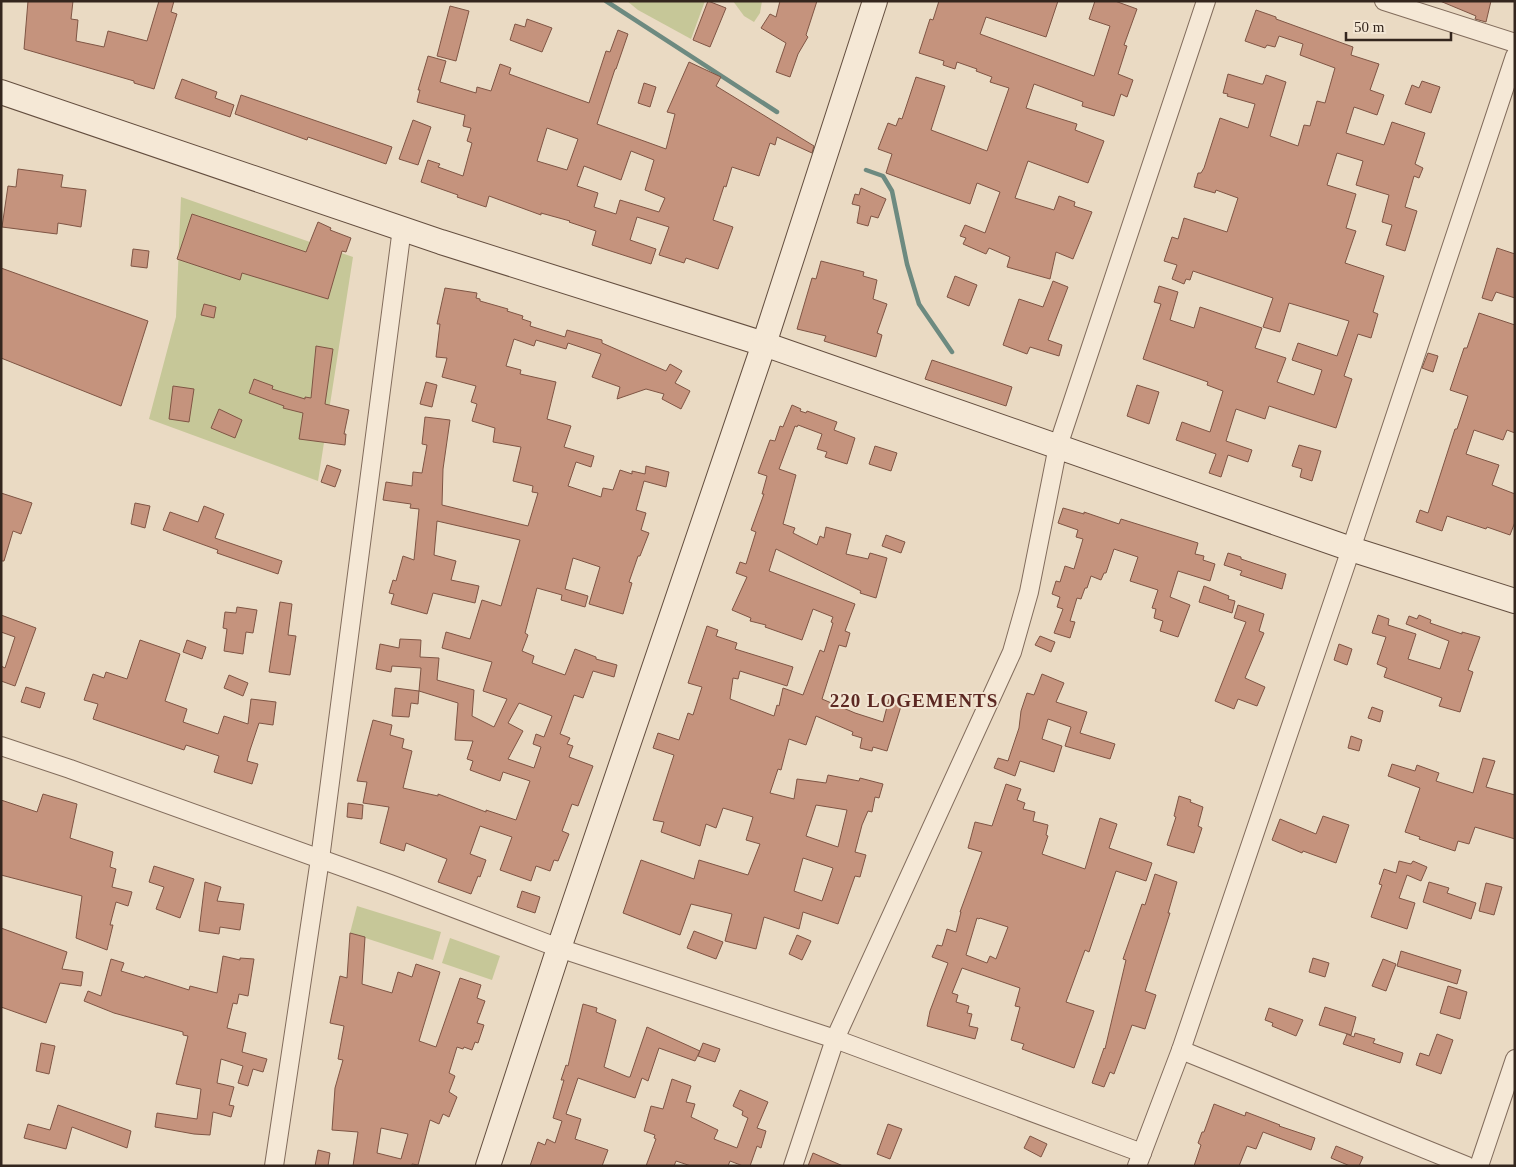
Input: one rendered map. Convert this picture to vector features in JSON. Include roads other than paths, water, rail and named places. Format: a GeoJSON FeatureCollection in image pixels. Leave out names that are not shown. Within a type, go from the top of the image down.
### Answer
{"type":"FeatureCollection","features":[{"type":"Feature","properties":{"kind":"street"},"geometry":{"type":"LineString","coordinates":[[488,1166],[764,344],[875,1]]}},
{"type":"Feature","properties":{"kind":"street"},"geometry":{"type":"LineString","coordinates":[[793,1166],[835,1039],[1012,652],[1029,592],[1058,446],[1206,1]]}},
{"type":"Feature","properties":{"kind":"street"},"geometry":{"type":"LineString","coordinates":[[1384,1],[1515,43]]}},
{"type":"Feature","properties":{"kind":"street"},"geometry":{"type":"LineString","coordinates":[[1,746],[80,772],[390,884],[560,948],[835,1039],[1139,1159],[1181,1050],[1351,549],[1515,56]]}},
{"type":"Feature","properties":{"kind":"street"},"geometry":{"type":"LineString","coordinates":[[1,92],[402,228],[764,344],[1351,549],[1515,601]]}},
{"type":"Feature","properties":{"kind":"street"},"geometry":{"type":"LineString","coordinates":[[274,1166],[320,859],[402,228]]}},
{"type":"Feature","properties":{"kind":"street"},"geometry":{"type":"LineString","coordinates":[[1181,1050],[1467,1166]]}},
{"type":"Feature","properties":{"kind":"street"},"geometry":{"type":"LineString","coordinates":[[1479,1166],[1515,1059]]}},
{"type":"Feature","properties":{"kind":"waterway"},"geometry":{"type":"LineString","coordinates":[[606,1],[777,112]]}},
{"type":"Feature","properties":{"kind":"waterway"},"geometry":{"type":"LineString","coordinates":[[866,170],[883,176],[892,191],[907,264],[919,304],[952,352]]}},
{"type":"Feature","properties":{"kind":"district","name":"220 LOGEMENTS"},"geometry":{"type":"Point","coordinates":[914,700]}}]}
